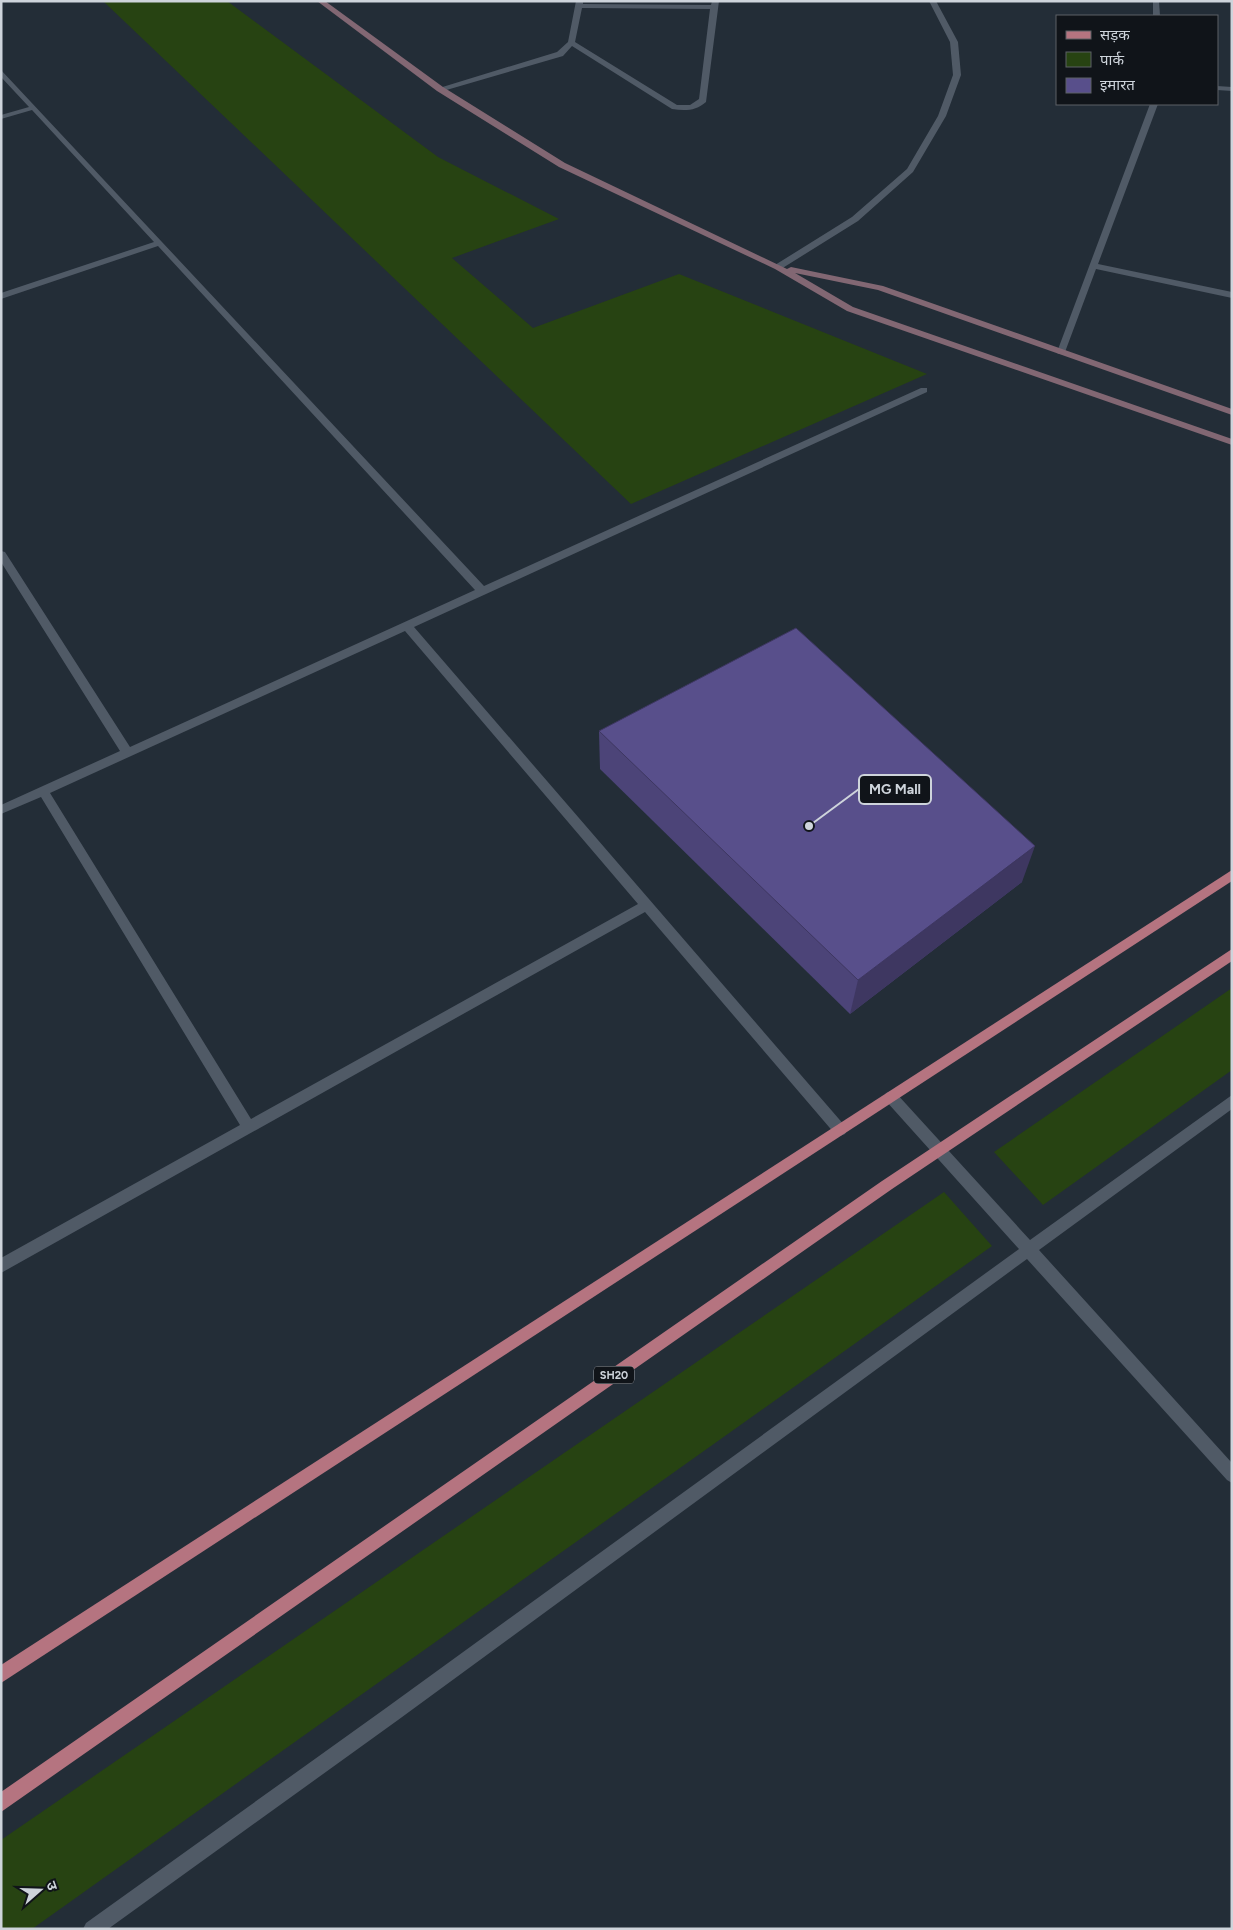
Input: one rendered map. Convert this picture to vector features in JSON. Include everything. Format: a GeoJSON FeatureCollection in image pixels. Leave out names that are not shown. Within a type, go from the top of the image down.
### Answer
{"type":"FeatureCollection","features":[{"type":"Feature","properties":{"kind":"main road"},"geometry":{"type":"LineString","coordinates":[[320,1],[440,89],[562,165],[778,267],[850,309],[1232,442]]}},
{"type":"Feature","properties":{"kind":"main road"},"geometry":{"type":"LineString","coordinates":[[778,267],[880,288],[1232,412]]}},
{"type":"Feature","properties":{"kind":"main road"},"geometry":{"type":"LineString","coordinates":[[1,1675],[1232,875]]}},
{"type":"Feature","properties":{"kind":"main road","name":"SH20"},"geometry":{"type":"LineString","coordinates":[[1,1803],[939,1150],[1232,954]]}},
{"type":"Feature","properties":{"kind":"street"},"geometry":{"type":"LineString","coordinates":[[778,267],[855,220],[910,170],[942,116],[957,76],[955,50],[954,42],[932,1]]}},
{"type":"Feature","properties":{"kind":"street"},"geometry":{"type":"LineString","coordinates":[[1156,1],[1157,15]]}},
{"type":"Feature","properties":{"kind":"street"},"geometry":{"type":"LineString","coordinates":[[440,89],[560,54],[571,43],[580,4],[715,4],[703,100],[698,106],[675,107],[571,43]]}},
{"type":"Feature","properties":{"kind":"street"},"geometry":{"type":"LineString","coordinates":[[1,72],[482,591]]}},
{"type":"Feature","properties":{"kind":"street"},"geometry":{"type":"LineString","coordinates":[[1218,88],[1232,89]]}},
{"type":"Feature","properties":{"kind":"street"},"geometry":{"type":"LineString","coordinates":[[1062,352],[1154,105]]}},
{"type":"Feature","properties":{"kind":"street"},"geometry":{"type":"LineString","coordinates":[[1,117],[33,108]]}},
{"type":"Feature","properties":{"kind":"street"},"geometry":{"type":"LineString","coordinates":[[1,296],[159,243]]}},
{"type":"Feature","properties":{"kind":"street"},"geometry":{"type":"LineString","coordinates":[[1094,266],[1232,295]]}},
{"type":"Feature","properties":{"kind":"street"},"geometry":{"type":"LineString","coordinates":[[1,810],[924,390]]}},
{"type":"Feature","properties":{"kind":"street"},"geometry":{"type":"LineString","coordinates":[[1,554],[127,752]]}},
{"type":"Feature","properties":{"kind":"street"},"geometry":{"type":"LineString","coordinates":[[407,626],[840,1130]]}},
{"type":"Feature","properties":{"kind":"street"},"geometry":{"type":"LineString","coordinates":[[43,790],[249,1128]]}},
{"type":"Feature","properties":{"kind":"street"},"geometry":{"type":"LineString","coordinates":[[1,1266],[647,905]]}},
{"type":"Feature","properties":{"kind":"street"},"geometry":{"type":"LineString","coordinates":[[891,1097],[1232,1475]]}},
{"type":"Feature","properties":{"kind":"street"},"geometry":{"type":"LineString","coordinates":[[92,1929],[392,1714],[1232,1102]]}},
{"type":"Feature","properties":{"kind":"green space"},"geometry":{"type":"Polygon","coordinates":[[[103,1],[227,1],[438,157],[559,219],[452,258],[533,328],[679,274],[927,374],[631,504],[103,1]]]}},
{"type":"Feature","properties":{"kind":"green space"},"geometry":{"type":"Polygon","coordinates":[[[1232,988],[1232,1070],[1043,1205],[994,1152],[1232,988]]]}},
{"type":"Feature","properties":{"kind":"green space"},"geometry":{"type":"Polygon","coordinates":[[[944,1192],[992,1246],[32,1929],[1,1929],[1,1840],[944,1192]]]}},
{"type":"Feature","properties":{"kind":"building"},"geometry":{"type":"Polygon","coordinates":[[[796,628],[1035,846],[858,980],[599,731],[796,628]]]}},
{"type":"Feature","properties":{"kind":"place","name":"MG Mall"},"geometry":{"type":"Point","coordinates":[809,826]}}]}
